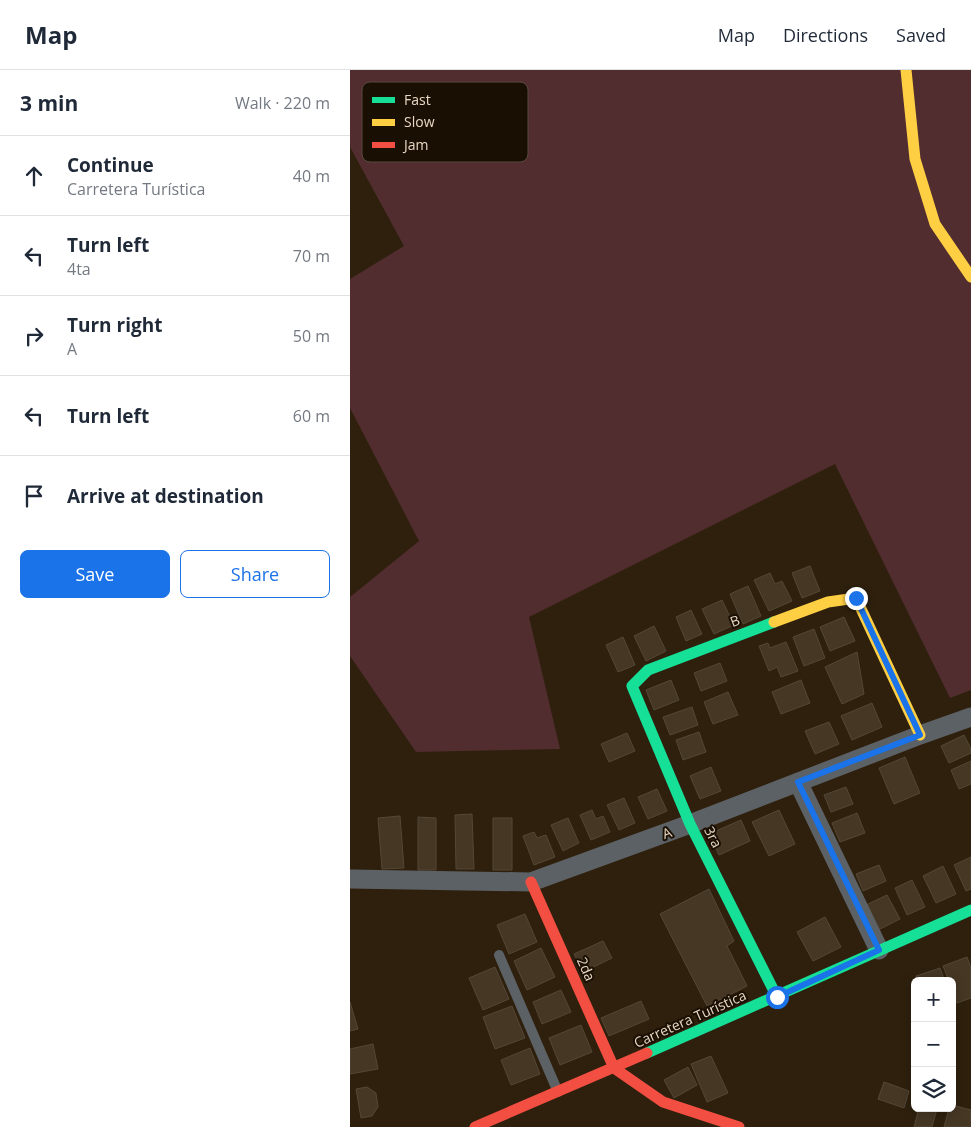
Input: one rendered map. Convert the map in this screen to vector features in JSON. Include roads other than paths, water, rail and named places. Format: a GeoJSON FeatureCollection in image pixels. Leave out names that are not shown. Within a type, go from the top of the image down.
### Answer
{"type":"FeatureCollection","features":[{"type":"Feature","properties":{"kind":"street"},"geometry":{"type":"LineString","coordinates":[[906,70],[915,160],[935,224],[971,277]]}},
{"type":"Feature","properties":{"kind":"street","name":"B"},"geometry":{"type":"LineString","coordinates":[[632,686],[648,670],[828,602],[856,598],[920,735]]}},
{"type":"Feature","properties":{"kind":"street","name":"3ra"},"geometry":{"type":"LineString","coordinates":[[632,686],[690,824],[777,997]]}},
{"type":"Feature","properties":{"kind":"street","name":"A"},"geometry":{"type":"LineString","coordinates":[[350,879],[531,882],[690,824],[971,717]]}},
{"type":"Feature","properties":{"kind":"street"},"geometry":{"type":"LineString","coordinates":[[798,782],[879,950]]}},
{"type":"Feature","properties":{"kind":"street","name":"2da"},"geometry":{"type":"LineString","coordinates":[[531,882],[614,1068]]}},
{"type":"Feature","properties":{"kind":"street","name":"Carretera Turística"},"geometry":{"type":"LineString","coordinates":[[475,1127],[777,997],[971,910]]}},
{"type":"Feature","properties":{"kind":"street"},"geometry":{"type":"LineString","coordinates":[[614,1068],[663,1102],[739,1127]]}},
{"type":"Feature","properties":{"kind":"lane"},"geometry":{"type":"LineString","coordinates":[[499,955],[558,1092]]}}]}
